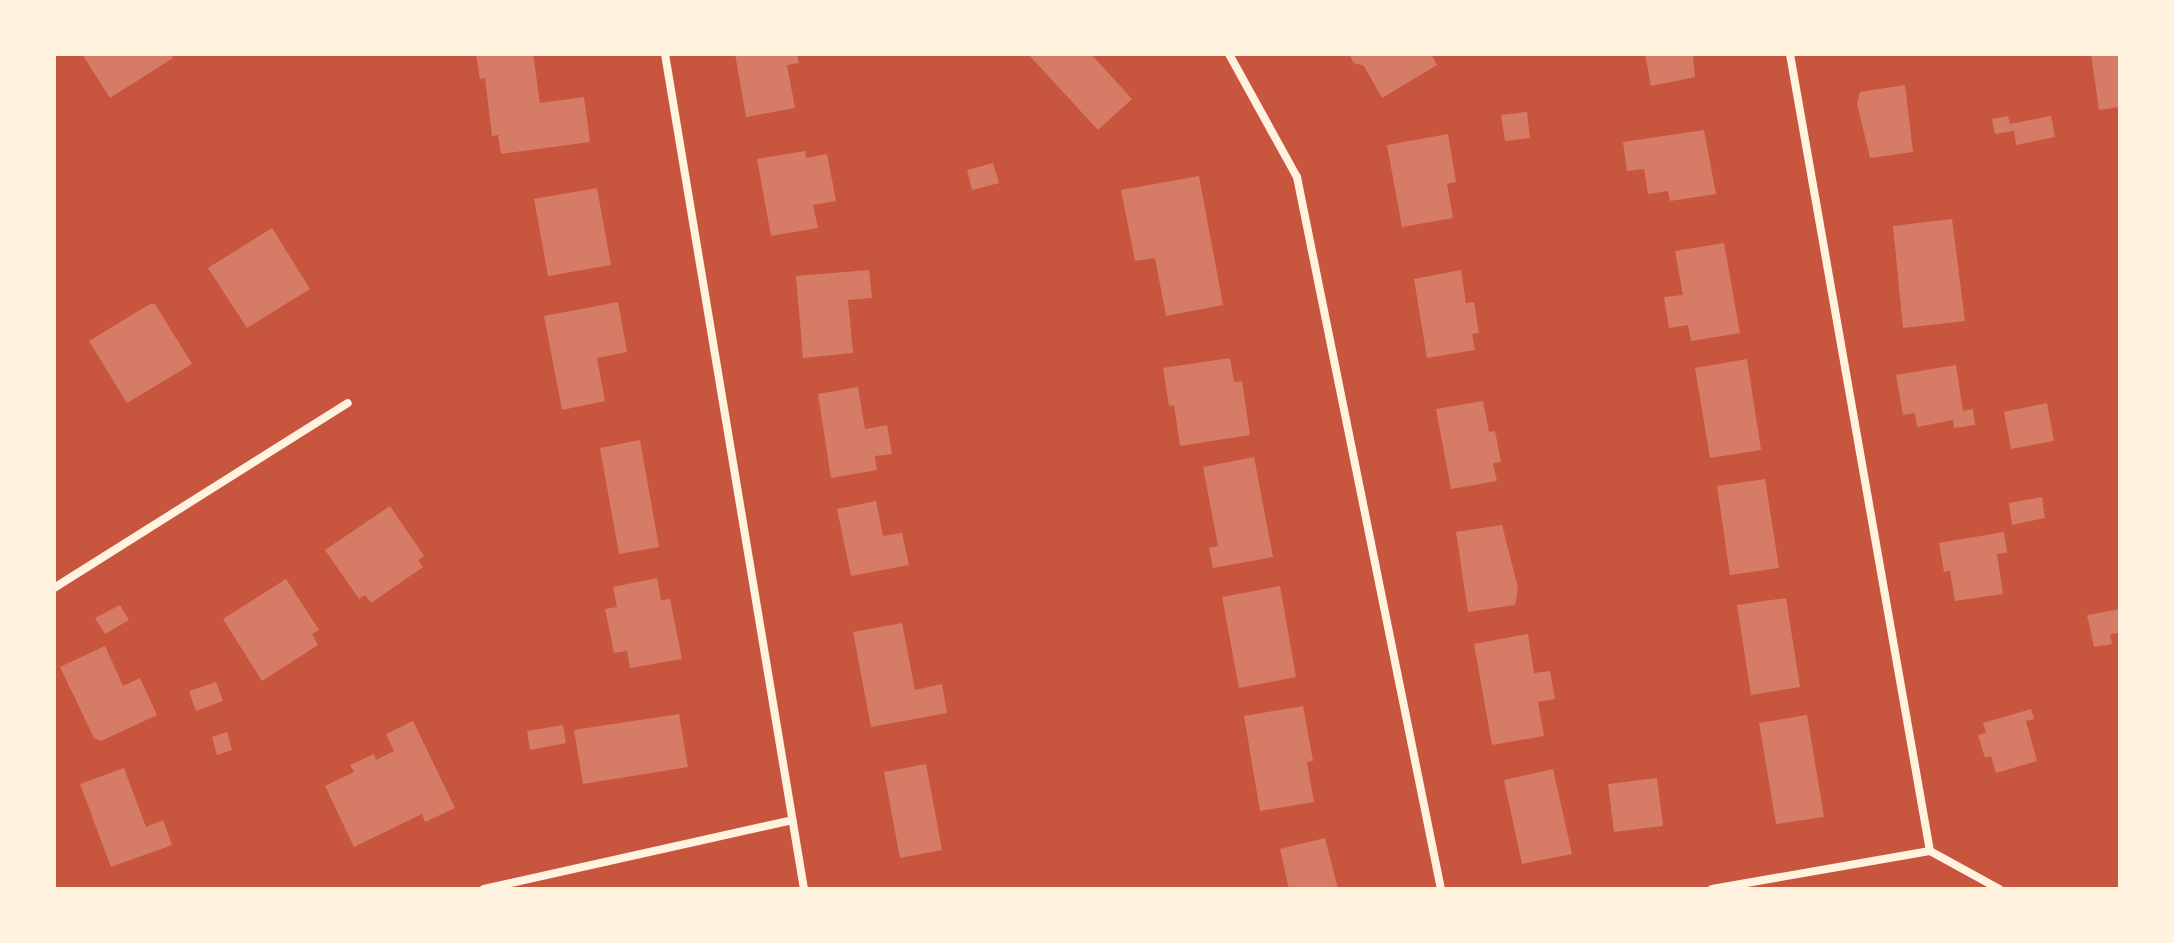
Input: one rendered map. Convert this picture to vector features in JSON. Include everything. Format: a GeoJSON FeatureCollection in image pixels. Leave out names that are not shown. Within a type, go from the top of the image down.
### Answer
{"type":"FeatureCollection","features":[{"type":"Feature","properties":{"kind":"street"},"geometry":{"type":"LineString","coordinates":[[665,54],[804,889]]}},
{"type":"Feature","properties":{"kind":"street"},"geometry":{"type":"LineString","coordinates":[[1229,54],[1297,177],[1441,889]]}},
{"type":"Feature","properties":{"kind":"street"},"geometry":{"type":"LineString","coordinates":[[1790,54],[1930,851]]}},
{"type":"Feature","properties":{"kind":"street"},"geometry":{"type":"LineString","coordinates":[[54,588],[348,403]]}},
{"type":"Feature","properties":{"kind":"street"},"geometry":{"type":"LineString","coordinates":[[484,889],[792,820]]}},
{"type":"Feature","properties":{"kind":"street"},"geometry":{"type":"LineString","coordinates":[[1712,889],[1930,851],[1999,889]]}},
{"type":"Feature","properties":{"kind":"building"},"geometry":{"type":"Polygon","coordinates":[[[82,54],[171,54],[173,58],[110,98],[82,54]]]}},
{"type":"Feature","properties":{"kind":"building"},"geometry":{"type":"Polygon","coordinates":[[[476,54],[533,54],[540,103],[584,97],[590,142],[501,154],[498,135],[492,136],[485,78],[480,79],[476,54]]]}},
{"type":"Feature","properties":{"kind":"building"},"geometry":{"type":"Polygon","coordinates":[[[735,54],[797,54],[799,63],[787,65],[795,108],[746,117],[735,54]]]}},
{"type":"Feature","properties":{"kind":"building"},"geometry":{"type":"Polygon","coordinates":[[[1028,54],[1091,54],[1132,99],[1098,130],[1028,54]]]}},
{"type":"Feature","properties":{"kind":"building"},"geometry":{"type":"Polygon","coordinates":[[[1349,54],[1431,54],[1437,65],[1382,98],[1364,66],[1354,63],[1349,54]]]}},
{"type":"Feature","properties":{"kind":"building"},"geometry":{"type":"Polygon","coordinates":[[[1645,54],[1693,54],[1695,77],[1651,86],[1645,54]]]}},
{"type":"Feature","properties":{"kind":"building"},"geometry":{"type":"Polygon","coordinates":[[[2091,54],[2120,54],[2120,107],[2099,110],[2091,54]]]}},
{"type":"Feature","properties":{"kind":"building"},"geometry":{"type":"Polygon","coordinates":[[[1905,85],[1913,152],[1870,158],[1857,103],[1860,92],[1905,85]]]}},
{"type":"Feature","properties":{"kind":"building"},"geometry":{"type":"Polygon","coordinates":[[[1527,112],[1530,138],[1505,141],[1501,115],[1527,112]]]}},
{"type":"Feature","properties":{"kind":"building"},"geometry":{"type":"Polygon","coordinates":[[[2008,116],[2010,124],[2051,116],[2055,137],[2016,145],[2014,131],[1995,134],[1992,119],[2008,116]]]}},
{"type":"Feature","properties":{"kind":"building"},"geometry":{"type":"Polygon","coordinates":[[[1704,130],[1716,194],[1670,201],[1668,191],[1648,194],[1644,169],[1627,171],[1623,142],[1704,130]]]}},
{"type":"Feature","properties":{"kind":"building"},"geometry":{"type":"Polygon","coordinates":[[[1448,134],[1456,182],[1447,184],[1453,218],[1402,227],[1387,145],[1448,134]]]}},
{"type":"Feature","properties":{"kind":"building"},"geometry":{"type":"Polygon","coordinates":[[[805,151],[806,158],[827,154],[836,201],[813,205],[818,228],[771,236],[757,159],[805,151]]]}},
{"type":"Feature","properties":{"kind":"building"},"geometry":{"type":"Polygon","coordinates":[[[993,163],[999,183],[972,190],[967,170],[993,163]]]}},
{"type":"Feature","properties":{"kind":"building"},"geometry":{"type":"Polygon","coordinates":[[[1199,176],[1223,305],[1166,316],[1155,258],[1135,261],[1121,190],[1199,176]]]}},
{"type":"Feature","properties":{"kind":"building"},"geometry":{"type":"Polygon","coordinates":[[[597,188],[611,265],[548,276],[534,199],[597,188]]]}},
{"type":"Feature","properties":{"kind":"building"},"geometry":{"type":"Polygon","coordinates":[[[1952,219],[1965,321],[1903,328],[1893,226],[1952,219]]]}},
{"type":"Feature","properties":{"kind":"building"},"geometry":{"type":"Polygon","coordinates":[[[272,228],[310,289],[247,328],[208,268],[272,228]]]}},
{"type":"Feature","properties":{"kind":"building"},"geometry":{"type":"Polygon","coordinates":[[[1724,243],[1740,333],[1691,341],[1688,325],[1669,328],[1664,297],[1683,295],[1675,251],[1724,243]]]}},
{"type":"Feature","properties":{"kind":"building"},"geometry":{"type":"Polygon","coordinates":[[[869,270],[872,298],[848,300],[853,353],[803,358],[796,276],[869,270]]]}},
{"type":"Feature","properties":{"kind":"building"},"geometry":{"type":"Polygon","coordinates":[[[1461,270],[1466,303],[1474,302],[1479,333],[1472,334],[1475,350],[1427,358],[1414,279],[1461,270]]]}},
{"type":"Feature","properties":{"kind":"building"},"geometry":{"type":"Polygon","coordinates":[[[618,302],[627,352],[597,358],[605,401],[562,410],[544,316],[618,302]]]}},
{"type":"Feature","properties":{"kind":"building"},"geometry":{"type":"Polygon","coordinates":[[[150,304],[155,304],[192,364],[127,403],[89,341],[150,304]]]}},
{"type":"Feature","properties":{"kind":"building"},"geometry":{"type":"Polygon","coordinates":[[[1230,358],[1234,382],[1242,381],[1250,435],[1180,446],[1174,405],[1169,406],[1163,368],[1230,358]]]}},
{"type":"Feature","properties":{"kind":"building"},"geometry":{"type":"Polygon","coordinates":[[[1747,359],[1761,450],[1710,458],[1695,368],[1747,359]]]}},
{"type":"Feature","properties":{"kind":"building"},"geometry":{"type":"Polygon","coordinates":[[[1956,365],[1963,411],[1973,409],[1975,425],[1954,428],[1953,420],[1917,427],[1915,413],[1903,415],[1896,375],[1956,365]]]}},
{"type":"Feature","properties":{"kind":"building"},"geometry":{"type":"Polygon","coordinates":[[[858,387],[865,429],[887,425],[892,454],[875,456],[877,470],[831,478],[818,394],[858,387]]]}},
{"type":"Feature","properties":{"kind":"building"},"geometry":{"type":"Polygon","coordinates":[[[1483,401],[1489,432],[1495,431],[1501,462],[1493,463],[1497,481],[1451,489],[1436,409],[1483,401]]]}},
{"type":"Feature","properties":{"kind":"building"},"geometry":{"type":"Polygon","coordinates":[[[2047,403],[2054,441],[2011,449],[2004,412],[2047,403]]]}},
{"type":"Feature","properties":{"kind":"building"},"geometry":{"type":"Polygon","coordinates":[[[640,440],[659,547],[619,554],[600,448],[640,440]]]}},
{"type":"Feature","properties":{"kind":"building"},"geometry":{"type":"Polygon","coordinates":[[[1254,457],[1273,557],[1213,568],[1209,548],[1218,546],[1203,467],[1254,457]]]}},
{"type":"Feature","properties":{"kind":"building"},"geometry":{"type":"Polygon","coordinates":[[[1765,479],[1779,568],[1730,575],[1717,486],[1765,479]]]}},
{"type":"Feature","properties":{"kind":"building"},"geometry":{"type":"Polygon","coordinates":[[[2042,497],[2045,518],[2012,525],[2009,503],[2042,497]]]}},
{"type":"Feature","properties":{"kind":"building"},"geometry":{"type":"Polygon","coordinates":[[[876,501],[883,536],[902,533],[909,565],[851,576],[837,509],[876,501]]]}},
{"type":"Feature","properties":{"kind":"building"},"geometry":{"type":"Polygon","coordinates":[[[390,506],[424,556],[418,560],[423,567],[371,603],[365,595],[359,599],[325,550],[390,506]]]}},
{"type":"Feature","properties":{"kind":"building"},"geometry":{"type":"Polygon","coordinates":[[[1502,525],[1518,588],[1515,605],[1468,612],[1456,532],[1502,525]]]}},
{"type":"Feature","properties":{"kind":"building"},"geometry":{"type":"Polygon","coordinates":[[[2004,532],[2007,553],[1997,554],[2003,594],[1955,601],[1950,571],[1944,572],[1939,543],[2004,532]]]}},
{"type":"Feature","properties":{"kind":"building"},"geometry":{"type":"Polygon","coordinates":[[[657,578],[661,600],[670,599],[682,659],[630,668],[627,651],[614,653],[605,609],[617,607],[613,587],[657,578]]]}},
{"type":"Feature","properties":{"kind":"building"},"geometry":{"type":"Polygon","coordinates":[[[286,579],[319,630],[312,634],[318,645],[262,681],[223,619],[286,579]]]}},
{"type":"Feature","properties":{"kind":"building"},"geometry":{"type":"Polygon","coordinates":[[[1280,586],[1296,677],[1239,688],[1222,597],[1280,586]]]}},
{"type":"Feature","properties":{"kind":"building"},"geometry":{"type":"Polygon","coordinates":[[[1786,598],[1800,687],[1751,695],[1737,605],[1786,598]]]}},
{"type":"Feature","properties":{"kind":"building"},"geometry":{"type":"Polygon","coordinates":[[[120,605],[129,620],[105,634],[95,618],[120,605]]]}},
{"type":"Feature","properties":{"kind":"building"},"geometry":{"type":"Polygon","coordinates":[[[2120,609],[2120,633],[2110,634],[2112,644],[2094,647],[2087,615],[2120,609]]]}},
{"type":"Feature","properties":{"kind":"building"},"geometry":{"type":"Polygon","coordinates":[[[902,623],[915,690],[942,684],[947,713],[871,727],[853,632],[902,623]]]}},
{"type":"Feature","properties":{"kind":"building"},"geometry":{"type":"Polygon","coordinates":[[[1528,634],[1534,673],[1550,671],[1555,699],[1538,702],[1544,736],[1492,745],[1474,644],[1528,634]]]}},
{"type":"Feature","properties":{"kind":"building"},"geometry":{"type":"Polygon","coordinates":[[[105,646],[123,686],[140,678],[157,715],[101,741],[94,738],[60,667],[105,646]]]}},
{"type":"Feature","properties":{"kind":"building"},"geometry":{"type":"Polygon","coordinates":[[[216,682],[223,701],[196,711],[189,691],[216,682]]]}},
{"type":"Feature","properties":{"kind":"building"},"geometry":{"type":"Polygon","coordinates":[[[1303,706],[1313,761],[1307,762],[1314,802],[1260,811],[1244,716],[1303,706]]]}},
{"type":"Feature","properties":{"kind":"building"},"geometry":{"type":"Polygon","coordinates":[[[2031,709],[2034,719],[2026,721],[2037,761],[1996,773],[1991,756],[1985,758],[1978,735],[1986,733],[1983,723],[2031,709]]]}},
{"type":"Feature","properties":{"kind":"building"},"geometry":{"type":"Polygon","coordinates":[[[679,714],[688,767],[583,784],[574,730],[679,714]]]}},
{"type":"Feature","properties":{"kind":"building"},"geometry":{"type":"Polygon","coordinates":[[[1807,715],[1824,817],[1776,824],[1759,723],[1807,715]]]}},
{"type":"Feature","properties":{"kind":"building"},"geometry":{"type":"Polygon","coordinates":[[[413,721],[455,808],[425,822],[422,814],[354,847],[325,786],[354,772],[350,765],[374,754],[376,760],[394,751],[386,734],[413,721]]]}},
{"type":"Feature","properties":{"kind":"building"},"geometry":{"type":"Polygon","coordinates":[[[563,725],[566,743],[530,750],[527,731],[563,725]]]}},
{"type":"Feature","properties":{"kind":"building"},"geometry":{"type":"Polygon","coordinates":[[[227,732],[232,750],[217,755],[212,737],[227,732]]]}},
{"type":"Feature","properties":{"kind":"building"},"geometry":{"type":"Polygon","coordinates":[[[926,764],[942,850],[900,858],[884,772],[926,764]]]}},
{"type":"Feature","properties":{"kind":"building"},"geometry":{"type":"Polygon","coordinates":[[[124,768],[146,827],[163,820],[172,845],[111,867],[80,784],[124,768]]]}},
{"type":"Feature","properties":{"kind":"building"},"geometry":{"type":"Polygon","coordinates":[[[1553,769],[1572,854],[1522,864],[1504,780],[1553,769]]]}},
{"type":"Feature","properties":{"kind":"building"},"geometry":{"type":"Polygon","coordinates":[[[1657,778],[1663,826],[1614,832],[1608,784],[1657,778]]]}},
{"type":"Feature","properties":{"kind":"building"},"geometry":{"type":"Polygon","coordinates":[[[1325,838],[1338,889],[1289,889],[1280,849],[1325,838]]]}}]}
